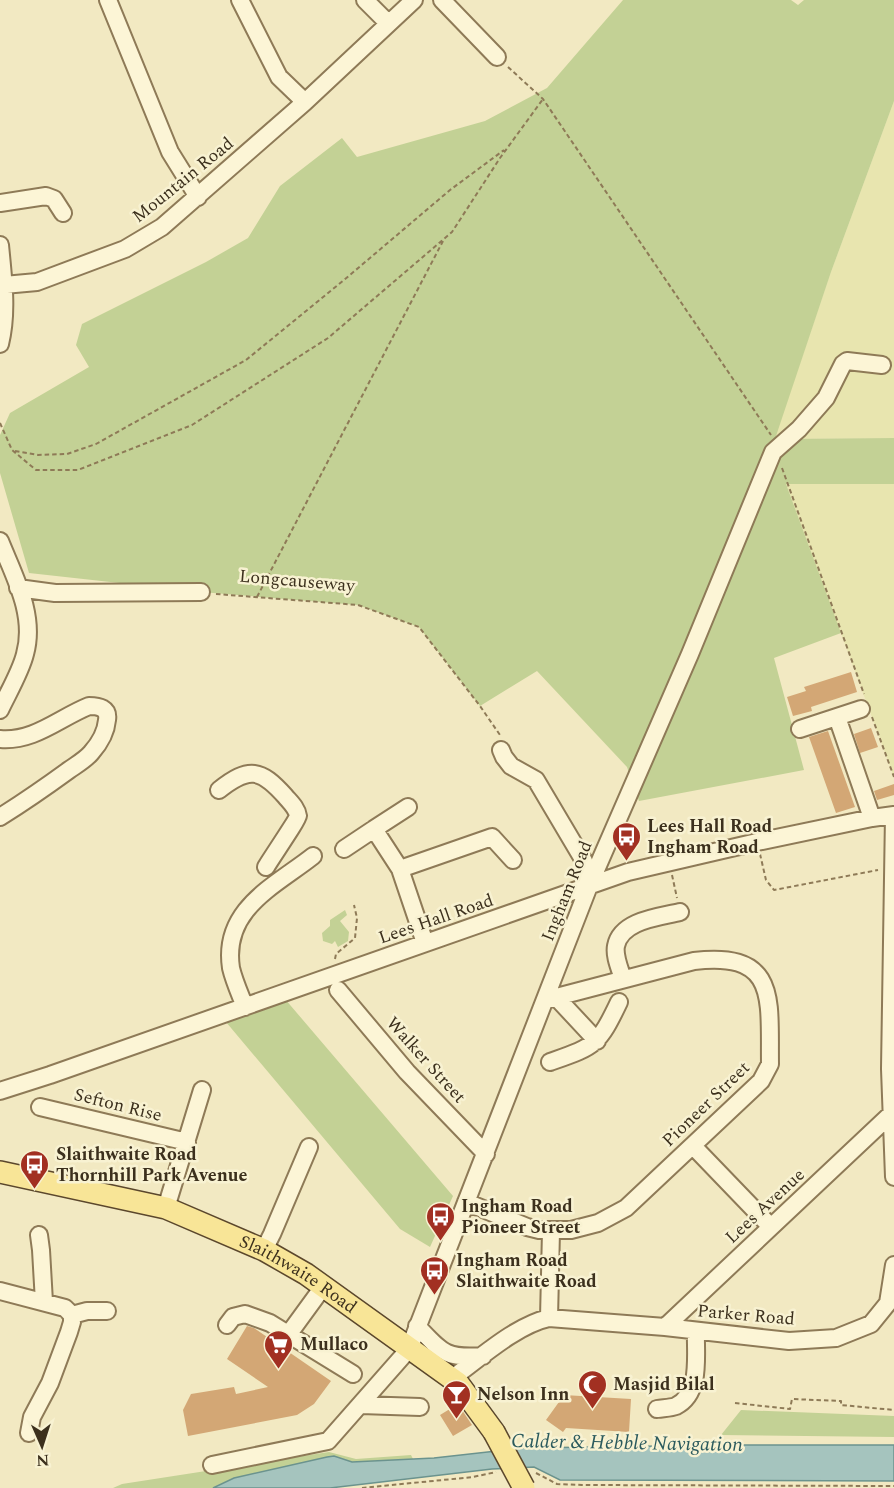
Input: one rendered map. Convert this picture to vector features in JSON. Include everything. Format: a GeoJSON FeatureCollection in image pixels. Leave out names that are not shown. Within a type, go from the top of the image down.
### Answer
{"type":"FeatureCollection","features":[{"type":"Feature","properties":{"kind":"main road","name":"Slaithwaite Road"},"geometry":{"type":"LineString","coordinates":[[0,1172],[166,1208],[264,1250],[306,1274],[458,1383],[528,1479]]}},
{"type":"Feature","properties":{"kind":"street"},"geometry":{"type":"LineString","coordinates":[[108,0],[170,152],[198,197]]}},
{"type":"Feature","properties":{"kind":"street"},"geometry":{"type":"LineString","coordinates":[[233,0],[279,77],[305,102]]}},
{"type":"Feature","properties":{"kind":"street"},"geometry":{"type":"LineString","coordinates":[[365,0],[388,23]]}},
{"type":"Feature","properties":{"kind":"street","name":"Mountain Road"},"geometry":{"type":"LineString","coordinates":[[4,285],[37,282],[125,249],[162,227],[305,102],[414,0]]}},
{"type":"Feature","properties":{"kind":"street"},"geometry":{"type":"LineString","coordinates":[[442,0],[497,57]]}},
{"type":"Feature","properties":{"kind":"street"},"geometry":{"type":"LineString","coordinates":[[0,203],[46,196],[54,199],[63,213]]}},
{"type":"Feature","properties":{"kind":"street"},"geometry":{"type":"LineString","coordinates":[[0,245],[4,285],[3,333],[0,344]]}},
{"type":"Feature","properties":{"kind":"street"},"geometry":{"type":"LineString","coordinates":[[775,450],[799,429],[826,398],[843,364],[847,361],[882,365]]}},
{"type":"Feature","properties":{"kind":"street","name":"Ingham Road"},"geometry":{"type":"LineString","coordinates":[[409,1349],[466,1202],[550,999],[589,886],[687,662],[775,450]]}},
{"type":"Feature","properties":{"kind":"street"},"geometry":{"type":"LineString","coordinates":[[0,541],[27,611],[26,654],[0,710]]}},
{"type":"Feature","properties":{"kind":"street"},"geometry":{"type":"LineString","coordinates":[[18,588],[55,593],[201,592]]}},
{"type":"Feature","properties":{"kind":"street"},"geometry":{"type":"LineString","coordinates":[[0,739],[12,740],[30,736],[89,706],[97,706],[105,710],[108,715],[107,725],[100,741],[90,754],[0,817]]}},
{"type":"Feature","properties":{"kind":"street"},"geometry":{"type":"LineString","coordinates":[[800,729],[865,706]]}},
{"type":"Feature","properties":{"kind":"street"},"geometry":{"type":"LineString","coordinates":[[837,717],[872,818]]}},
{"type":"Feature","properties":{"kind":"street"},"geometry":{"type":"LineString","coordinates":[[501,750],[511,766],[536,780],[584,861],[589,886]]}},
{"type":"Feature","properties":{"kind":"street"},"geometry":{"type":"LineString","coordinates":[[219,790],[234,778],[244,774],[257,774],[267,777],[295,809],[298,817],[296,822],[264,866],[277,881]]}},
{"type":"Feature","properties":{"kind":"street"},"geometry":{"type":"LineString","coordinates":[[344,849],[408,807]]}},
{"type":"Feature","properties":{"kind":"street"},"geometry":{"type":"LineString","coordinates":[[894,815],[891,1114],[894,1177]]}},
{"type":"Feature","properties":{"kind":"street","name":"Lees Hall Road"},"geometry":{"type":"LineString","coordinates":[[0,1091],[628,872],[758,842],[894,815]]}},
{"type":"Feature","properties":{"kind":"street"},"geometry":{"type":"LineString","coordinates":[[374,829],[400,869],[425,943]]}},
{"type":"Feature","properties":{"kind":"street"},"geometry":{"type":"LineString","coordinates":[[400,869],[492,837],[513,860]]}},
{"type":"Feature","properties":{"kind":"street"},"geometry":{"type":"LineString","coordinates":[[245,1007],[231,968],[232,938],[244,911],[277,881],[313,856]]}},
{"type":"Feature","properties":{"kind":"street"},"geometry":{"type":"LineString","coordinates":[[623,979],[615,948],[618,939],[628,928],[643,921],[681,912]]}},
{"type":"Feature","properties":{"kind":"street","name":"Pioneer Street"},"geometry":{"type":"LineString","coordinates":[[466,1202],[528,1227],[551,1231],[585,1227],[611,1217],[626,1208],[693,1146],[760,1081],[770,1064],[768,996],[765,986],[760,978],[737,961],[719,958],[694,961],[550,999]]}},
{"type":"Feature","properties":{"kind":"street","name":"Walker Street"},"geometry":{"type":"LineString","coordinates":[[338,990],[407,1072],[486,1154]]}},
{"type":"Feature","properties":{"kind":"street"},"geometry":{"type":"LineString","coordinates":[[550,999],[597,1041]]}},
{"type":"Feature","properties":{"kind":"street"},"geometry":{"type":"LineString","coordinates":[[550,1062],[585,1050],[597,1041],[605,1032],[619,1002]]}},
{"type":"Feature","properties":{"kind":"street"},"geometry":{"type":"LineString","coordinates":[[166,1208],[202,1090]]}},
{"type":"Feature","properties":{"kind":"street","name":"Sefton Rise"},"geometry":{"type":"LineString","coordinates":[[40,1107],[187,1142]]}},
{"type":"Feature","properties":{"kind":"street","name":"Lees Avenue"},"geometry":{"type":"LineString","coordinates":[[665,1327],[891,1114]]}},
{"type":"Feature","properties":{"kind":"street"},"geometry":{"type":"LineString","coordinates":[[693,1146],[771,1227]]}},
{"type":"Feature","properties":{"kind":"street"},"geometry":{"type":"LineString","coordinates":[[264,1250],[309,1148]]}},
{"type":"Feature","properties":{"kind":"street"},"geometry":{"type":"LineString","coordinates":[[549,1318],[551,1231]]}},
{"type":"Feature","properties":{"kind":"street"},"geometry":{"type":"LineString","coordinates":[[39,1235],[44,1302]]}},
{"type":"Feature","properties":{"kind":"street","name":"Parker Road"},"geometry":{"type":"LineString","coordinates":[[451,1379],[533,1321],[549,1318],[665,1327],[789,1341],[836,1338],[871,1324],[888,1303],[894,1265]]}},
{"type":"Feature","properties":{"kind":"street"},"geometry":{"type":"LineString","coordinates":[[288,1335],[324,1287]]}},
{"type":"Feature","properties":{"kind":"street"},"geometry":{"type":"LineString","coordinates":[[0,1290],[65,1308],[72,1315],[69,1332],[50,1383],[32,1417],[29,1433]]}},
{"type":"Feature","properties":{"kind":"street"},"geometry":{"type":"LineString","coordinates":[[72,1315],[87,1311],[107,1311]]}},
{"type":"Feature","properties":{"kind":"street"},"geometry":{"type":"LineString","coordinates":[[227,1325],[233,1317],[245,1314],[270,1323],[353,1374]]}},
{"type":"Feature","properties":{"kind":"street"},"geometry":{"type":"LineString","coordinates":[[417,1326],[441,1351],[468,1357],[484,1356]]}},
{"type":"Feature","properties":{"kind":"street"},"geometry":{"type":"LineString","coordinates":[[657,1409],[675,1407],[689,1395],[694,1384],[696,1331]]}},
{"type":"Feature","properties":{"kind":"street"},"geometry":{"type":"LineString","coordinates":[[213,1465],[318,1445],[328,1441],[409,1349]]}},
{"type":"Feature","properties":{"kind":"street"},"geometry":{"type":"LineString","coordinates":[[361,1405],[420,1407]]}},
{"type":"Feature","properties":{"kind":"path"},"geometry":{"type":"LineString","coordinates":[[497,57],[543,99],[774,439],[775,450],[786,484],[865,706],[894,777]]}},
{"type":"Feature","properties":{"kind":"path"},"geometry":{"type":"LineString","coordinates":[[0,423],[12,450],[36,470],[78,470],[192,425],[328,338],[452,232],[543,99]]}},
{"type":"Feature","properties":{"kind":"path"},"geometry":{"type":"LineString","coordinates":[[12,450],[38,455],[67,454],[96,444],[246,360],[450,190],[508,147]]}},
{"type":"Feature","properties":{"kind":"path"},"geometry":{"type":"LineString","coordinates":[[257,597],[444,239]]}},
{"type":"Feature","properties":{"kind":"path","name":"Longcauseway"},"geometry":{"type":"LineString","coordinates":[[201,592],[358,605],[419,627],[500,735],[501,750]]}},
{"type":"Feature","properties":{"kind":"path"},"geometry":{"type":"LineString","coordinates":[[758,842],[766,880],[774,890],[892,867]]}},
{"type":"Feature","properties":{"kind":"path"},"geometry":{"type":"LineString","coordinates":[[669,863],[681,912]]}},
{"type":"Feature","properties":{"kind":"path"},"geometry":{"type":"LineString","coordinates":[[339,973],[335,957],[355,938],[357,918],[354,905]]}},
{"type":"Feature","properties":{"kind":"path"},"geometry":{"type":"LineString","coordinates":[[735,1403],[790,1408],[792,1399],[831,1400],[841,1401],[842,1405],[894,1410]]}},
{"type":"Feature","properties":{"kind":"path"},"geometry":{"type":"LineString","coordinates":[[362,1488],[473,1477],[495,1472]]}},
{"type":"Feature","properties":{"kind":"path"},"geometry":{"type":"LineString","coordinates":[[528,1479],[542,1477],[557,1484],[661,1486],[894,1486]]}},
{"type":"Feature","properties":{"kind":"shaded area"},"geometry":{"type":"Polygon","coordinates":[[[894,101],[894,438],[774,439],[831,272],[894,101]]]}},
{"type":"Feature","properties":{"kind":"shaded area"},"geometry":{"type":"Polygon","coordinates":[[[786,484],[894,484],[894,777],[786,484]]]}},
{"type":"Feature","properties":{"kind":"green space"},"geometry":{"type":"Polygon","coordinates":[[[623,0],[791,0],[798,5],[804,0],[894,0],[894,101],[831,272],[775,439],[894,438],[894,484],[786,484],[841,633],[774,658],[804,770],[639,801],[627,767],[537,671],[480,706],[419,627],[358,605],[201,592],[29,573],[0,473],[0,435],[10,413],[89,367],[76,345],[82,324],[206,262],[248,238],[280,186],[342,138],[357,157],[485,121],[547,88],[623,0]]]}},
{"type":"Feature","properties":{"kind":"green space"},"geometry":{"type":"Polygon","coordinates":[[[345,910],[347,915],[340,921],[349,932],[348,941],[338,947],[335,941],[332,944],[323,941],[322,933],[330,926],[330,920],[345,910]]]}},
{"type":"Feature","properties":{"kind":"green space"},"geometry":{"type":"Polygon","coordinates":[[[285,999],[453,1196],[430,1247],[400,1229],[226,1022],[285,999]]]}},
{"type":"Feature","properties":{"kind":"green space"},"geometry":{"type":"Polygon","coordinates":[[[741,1410],[894,1416],[894,1437],[721,1435],[741,1410]]]}},
{"type":"Feature","properties":{"kind":"green space"},"geometry":{"type":"Polygon","coordinates":[[[329,1452],[356,1459],[411,1455],[413,1459],[352,1462],[334,1456],[234,1478],[213,1488],[113,1488],[122,1484],[329,1452]]]}},
{"type":"Feature","properties":{"kind":"water"},"geometry":{"type":"Polygon","coordinates":[[[894,1445],[894,1481],[560,1480],[534,1467],[492,1469],[330,1488],[213,1488],[234,1478],[334,1456],[352,1462],[434,1458],[524,1448],[894,1445]]]}},
{"type":"Feature","properties":{"kind":"building"},"geometry":{"type":"Polygon","coordinates":[[[851,672],[857,692],[811,707],[812,711],[793,716],[787,697],[806,691],[804,687],[851,672]]]}},
{"type":"Feature","properties":{"kind":"building"},"geometry":{"type":"Polygon","coordinates":[[[871,728],[878,747],[860,753],[854,734],[871,728]]]}},
{"type":"Feature","properties":{"kind":"building"},"geometry":{"type":"Polygon","coordinates":[[[828,731],[855,807],[836,813],[809,737],[828,731]]]}},
{"type":"Feature","properties":{"kind":"building"},"geometry":{"type":"Polygon","coordinates":[[[894,784],[894,795],[877,800],[874,791],[894,784]]]}},
{"type":"Feature","properties":{"kind":"building","name":"Mullaco"},"geometry":{"type":"Polygon","coordinates":[[[247,1326],[254,1328],[331,1381],[314,1404],[297,1415],[188,1436],[183,1410],[191,1394],[234,1387],[236,1394],[268,1387],[227,1359],[247,1326]]]}},
{"type":"Feature","properties":{"kind":"building","name":"Masjid Bilal"},"geometry":{"type":"Polygon","coordinates":[[[564,1395],[631,1399],[629,1432],[566,1428],[563,1432],[546,1420],[564,1395]]]}},
{"type":"Feature","properties":{"kind":"building","name":"Nelson Inn"},"geometry":{"type":"Polygon","coordinates":[[[458,1404],[472,1425],[453,1436],[440,1415],[458,1404]]]}},
{"type":"Feature","properties":{"kind":"place","name":"Lees Hall Road Ingham Road"},"geometry":{"type":"Point","coordinates":[626,862]}},
{"type":"Feature","properties":{"kind":"place","name":"Slaithwaite Road Thornhill Park Avenue"},"geometry":{"type":"Point","coordinates":[35,1190]}},
{"type":"Feature","properties":{"kind":"place","name":"Ingham Road Pioneer Street"},"geometry":{"type":"Point","coordinates":[440,1242]}},
{"type":"Feature","properties":{"kind":"place","name":"Ingham Road Slaithwaite Road"},"geometry":{"type":"Point","coordinates":[435,1296]}},
{"type":"Feature","properties":{"kind":"place","name":"Mullaco"},"geometry":{"type":"Point","coordinates":[279,1370]}},
{"type":"Feature","properties":{"kind":"place","name":"Masjid Bilal"},"geometry":{"type":"Point","coordinates":[592,1410]}},
{"type":"Feature","properties":{"kind":"place","name":"Nelson Inn"},"geometry":{"type":"Point","coordinates":[456,1420]}},
{"type":"Feature","properties":{"kind":"water label","name":"Calder & Hebble Navigation"},"geometry":{"type":"Point","coordinates":[627,1443]}}]}
